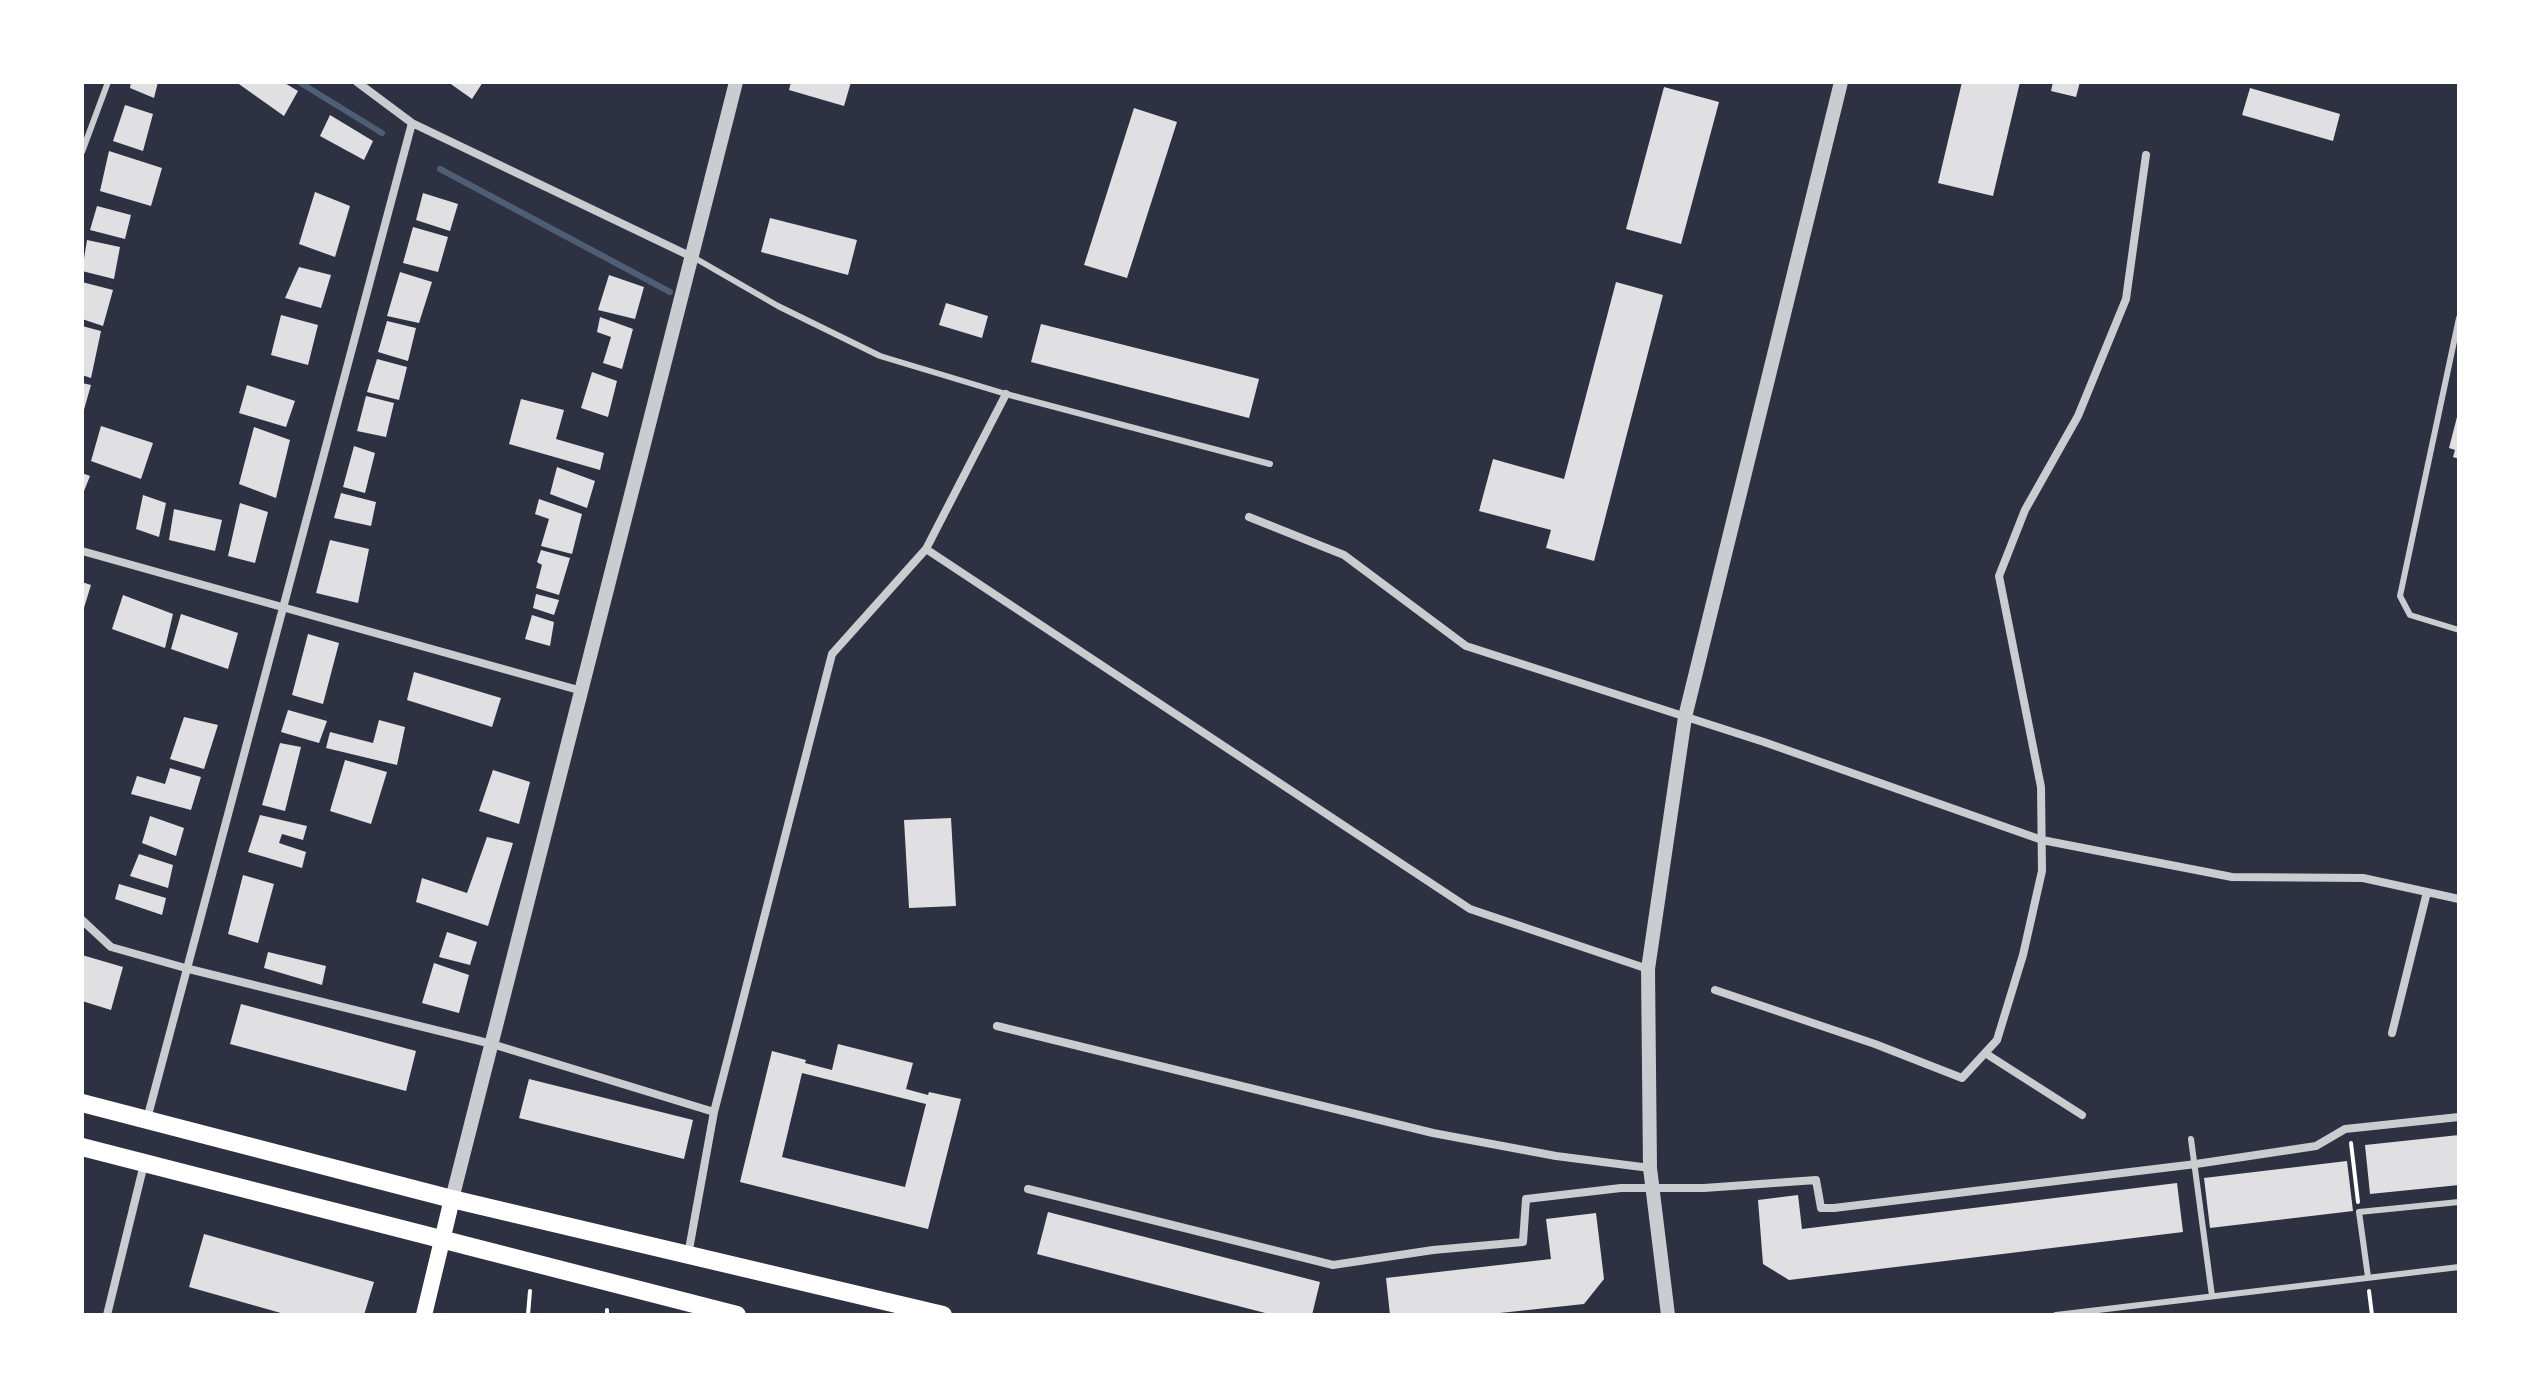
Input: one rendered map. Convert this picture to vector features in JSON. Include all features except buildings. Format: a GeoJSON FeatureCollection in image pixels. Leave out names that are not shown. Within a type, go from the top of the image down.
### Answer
{"type":"FeatureCollection","features":[{"type":"Feature","properties":{"kind":"main road"},"geometry":{"type":"LineString","coordinates":[[82,1103],[452,1199],[943,1315]]}},
{"type":"Feature","properties":{"kind":"main road"},"geometry":{"type":"LineString","coordinates":[[82,1147],[737,1315]]}},
{"type":"Feature","properties":{"kind":"main road"},"geometry":{"type":"LineString","coordinates":[[424,1315],[452,1199]]}},
{"type":"Feature","properties":{"kind":"street"},"geometry":{"type":"LineString","coordinates":[[357,82],[412,123],[693,257]]}},
{"type":"Feature","properties":{"kind":"street"},"geometry":{"type":"LineString","coordinates":[[452,1199],[736,82]]}},
{"type":"Feature","properties":{"kind":"street"},"geometry":{"type":"LineString","coordinates":[[1668,1315],[1650,1168],[1648,969],[1685,717],[1841,82]]}},
{"type":"Feature","properties":{"kind":"street"},"geometry":{"type":"LineString","coordinates":[[147,1120],[412,123]]}},
{"type":"Feature","properties":{"kind":"street"},"geometry":{"type":"LineString","coordinates":[[1715,990],[1875,1044],[1962,1078],[1997,1040],[2023,955],[2042,871],[2041,787],[1999,576],[2025,510],[2078,416],[2126,299],[2146,155]]}},
{"type":"Feature","properties":{"kind":"street"},"geometry":{"type":"LineString","coordinates":[[688,1256],[714,1112],[832,654],[926,549],[1006,394]]}},
{"type":"Feature","properties":{"kind":"street"},"geometry":{"type":"LineString","coordinates":[[1249,517],[1344,555],[1466,646],[1808,757],[2042,840],[2232,877],[2363,878],[2459,899]]}},
{"type":"Feature","properties":{"kind":"street"},"geometry":{"type":"LineString","coordinates":[[926,549],[1470,909],[1648,969]]}},
{"type":"Feature","properties":{"kind":"street"},"geometry":{"type":"LineString","coordinates":[[82,551],[582,691]]}},
{"type":"Feature","properties":{"kind":"street"},"geometry":{"type":"LineString","coordinates":[[2392,1033],[2427,892]]}},
{"type":"Feature","properties":{"kind":"street"},"geometry":{"type":"LineString","coordinates":[[82,920],[111,947],[492,1044],[714,1112]]}},
{"type":"Feature","properties":{"kind":"street"},"geometry":{"type":"LineString","coordinates":[[997,1026],[1433,1133],[1556,1156],[1650,1168]]}},
{"type":"Feature","properties":{"kind":"street"},"geometry":{"type":"LineString","coordinates":[[1985,1053],[2082,1115]]}},
{"type":"Feature","properties":{"kind":"street"},"geometry":{"type":"LineString","coordinates":[[1028,1189],[1333,1265],[1433,1250],[1523,1242],[1526,1199],[1653,1186],[1704,1188],[1816,1180],[1821,1208],[2196,1164],[2316,1146],[2349,1129],[2459,1117]]}},
{"type":"Feature","properties":{"kind":"street"},"geometry":{"type":"LineString","coordinates":[[107,1315],[144,1163]]}},
{"type":"Feature","properties":{"kind":"lane"},"geometry":{"type":"LineString","coordinates":[[82,152],[108,82]]}},
{"type":"Feature","properties":{"kind":"lane"},"geometry":{"type":"LineString","coordinates":[[693,257],[778,306],[880,356],[1006,394],[1270,464]]}},
{"type":"Feature","properties":{"kind":"lane"},"geometry":{"type":"LineString","coordinates":[[2459,318],[2400,596],[2410,615],[2459,630]]}},
{"type":"Feature","properties":{"kind":"lane"},"geometry":{"type":"LineString","coordinates":[[2191,1139],[2212,1296]]}},
{"type":"Feature","properties":{"kind":"lane"},"geometry":{"type":"LineString","coordinates":[[2368,1277],[2359,1212],[2459,1202]]}},
{"type":"Feature","properties":{"kind":"lane"},"geometry":{"type":"LineString","coordinates":[[2056,1315],[2459,1267]]}},
{"type":"Feature","properties":{"kind":"path"},"geometry":{"type":"LineString","coordinates":[[2349,1129],[2359,1212]]}},
{"type":"Feature","properties":{"kind":"path"},"geometry":{"type":"LineString","coordinates":[[2368,1277],[2372,1315]]}},
{"type":"Feature","properties":{"kind":"path"},"geometry":{"type":"LineString","coordinates":[[528,1315],[530,1291]]}},
{"type":"Feature","properties":{"kind":"waterway"},"geometry":{"type":"LineString","coordinates":[[299,82],[382,133]]}},
{"type":"Feature","properties":{"kind":"waterway"},"geometry":{"type":"LineString","coordinates":[[440,169],[670,292]]}}]}
